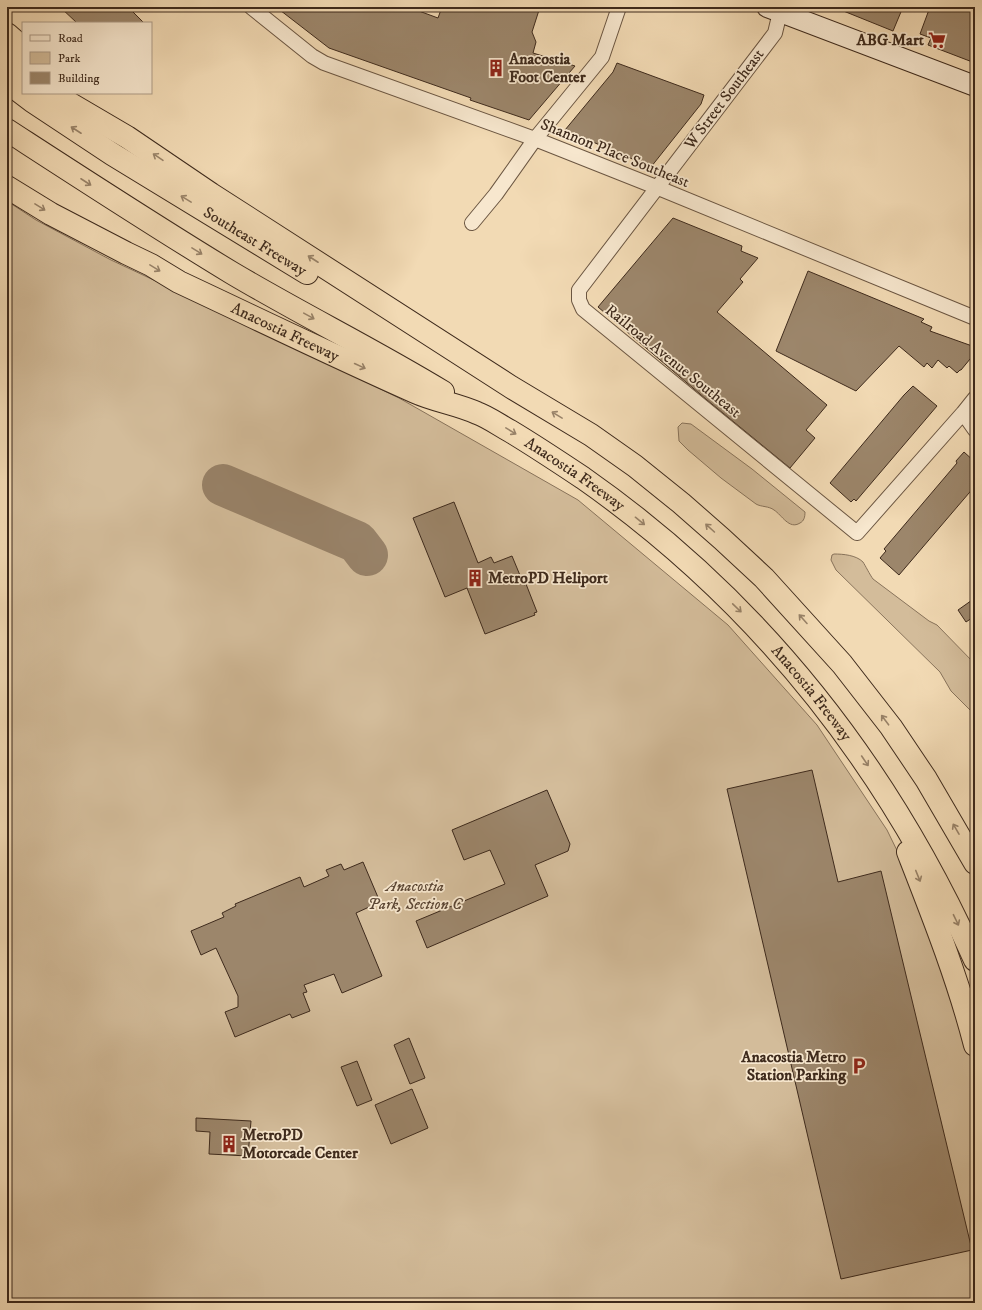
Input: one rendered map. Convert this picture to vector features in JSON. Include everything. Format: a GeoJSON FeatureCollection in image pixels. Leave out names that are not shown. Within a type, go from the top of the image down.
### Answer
{"type":"FeatureCollection","features":[{"type":"Feature","properties":{"kind":"highway"},"geometry":{"type":"LineString","coordinates":[[7,34],[22,47]]}},
{"type":"Feature","properties":{"kind":"highway"},"geometry":{"type":"LineString","coordinates":[[7,59],[22,70]]}},
{"type":"Feature","properties":{"kind":"highway","name":"Southeast Freeway"},"geometry":{"type":"LineString","coordinates":[[7,82],[32,102],[112,154],[298,267],[439,351],[511,386]]}},
{"type":"Feature","properties":{"kind":"highway"},"geometry":{"type":"LineString","coordinates":[[54,94],[127,137],[211,194],[511,386],[591,435],[635,466],[696,516],[784,598],[842,664],[886,721],[926,779],[975,863]]}},
{"type":"Feature","properties":{"kind":"highway"},"geometry":{"type":"LineString","coordinates":[[77,94],[127,137]]}},
{"type":"Feature","properties":{"kind":"highway"},"geometry":{"type":"LineString","coordinates":[[7,130],[92,186],[233,273],[406,369],[477,412]]}},
{"type":"Feature","properties":{"kind":"highway","name":"Anacostia Freeway"},"geometry":{"type":"LineString","coordinates":[[7,186],[51,214],[151,265],[179,282],[419,394],[477,412],[524,440],[595,487],[639,520],[703,575],[758,628],[848,736],[883,788],[927,861],[975,960]]}},
{"type":"Feature","properties":{"kind":"highway"},"geometry":{"type":"LineString","coordinates":[[883,788],[940,932],[961,995],[975,1045]]}},
{"type":"Feature","properties":{"kind":"main road"},"geometry":{"type":"LineString","coordinates":[[776,9],[975,86]]}},
{"type":"Feature","properties":{"kind":"street","name":"Shannon Place Southeast"},"geometry":{"type":"LineString","coordinates":[[251,7],[312,56],[324,63],[535,139],[975,318]]}},
{"type":"Feature","properties":{"kind":"street"},"geometry":{"type":"LineString","coordinates":[[472,223],[496,194],[535,139],[602,57],[619,7]]}},
{"type":"Feature","properties":{"kind":"street","name":"W Street Southeast"},"geometry":{"type":"LineString","coordinates":[[656,187],[775,33],[776,9]]}},
{"type":"Feature","properties":{"kind":"street","name":"Railroad Avenue Southeast"},"geometry":{"type":"LineString","coordinates":[[656,187],[579,290],[579,300],[583,309],[857,533],[963,413]]}},
{"type":"Feature","properties":{"kind":"street"},"geometry":{"type":"LineString","coordinates":[[975,398],[963,413],[975,430]]}},
{"type":"Feature","properties":{"kind":"green space","name":"Anacostia Park, Section C"},"geometry":{"type":"Polygon","coordinates":[[[7,201],[36,220],[111,260],[399,398],[578,500],[728,625],[817,725],[887,830],[952,963],[975,1044],[975,1303],[7,1303],[7,201]]]}},
{"type":"Feature","properties":{"kind":"green space"},"geometry":{"type":"Polygon","coordinates":[[[682,423],[691,424],[752,469],[805,512],[802,521],[796,525],[792,525],[774,510],[756,504],[721,478],[679,441],[678,427],[682,423]]]}},
{"type":"Feature","properties":{"kind":"green space"},"geometry":{"type":"Polygon","coordinates":[[[832,555],[849,555],[863,562],[873,579],[929,621],[937,625],[975,664],[975,715],[951,691],[940,672],[836,570],[831,560],[832,555]]]}},
{"type":"Feature","properties":{"kind":"building"},"geometry":{"type":"Polygon","coordinates":[[[60,7],[128,7],[143,22],[76,22],[60,7]]]}},
{"type":"Feature","properties":{"kind":"building"},"geometry":{"type":"Polygon","coordinates":[[[276,7],[408,7],[438,18],[442,7],[540,7],[532,32],[536,42],[533,53],[575,66],[529,120],[329,48],[276,7]]]}},
{"type":"Feature","properties":{"kind":"building"},"geometry":{"type":"Polygon","coordinates":[[[836,7],[903,7],[893,31],[836,7]]]}},
{"type":"Feature","properties":{"kind":"building"},"geometry":{"type":"Polygon","coordinates":[[[930,7],[975,7],[975,63],[928,45],[931,38],[920,34],[930,7]]]}},
{"type":"Feature","properties":{"kind":"building"},"geometry":{"type":"Polygon","coordinates":[[[617,63],[704,95],[701,104],[651,167],[565,130],[613,72],[617,63]]]}},
{"type":"Feature","properties":{"kind":"building"},"geometry":{"type":"Polygon","coordinates":[[[673,218],[742,246],[741,251],[758,258],[740,279],[743,282],[717,312],[827,405],[806,430],[815,438],[790,468],[707,400],[598,307],[673,218]]]}},
{"type":"Feature","properties":{"kind":"building"},"geometry":{"type":"Polygon","coordinates":[[[808,271],[924,319],[921,322],[932,327],[930,331],[975,347],[975,353],[957,373],[949,366],[947,368],[938,360],[932,368],[927,363],[924,367],[899,346],[856,391],[776,351],[808,271]]]}},
{"type":"Feature","properties":{"kind":"building"},"geometry":{"type":"Polygon","coordinates":[[[913,386],[937,406],[856,501],[854,499],[851,502],[830,483],[913,386]]]}},
{"type":"Feature","properties":{"kind":"building"},"geometry":{"type":"Polygon","coordinates":[[[964,452],[975,462],[975,486],[899,575],[880,558],[886,551],[884,549],[957,463],[956,461],[964,452]]]}},
{"type":"Feature","properties":{"kind":"building"},"geometry":{"type":"Polygon","coordinates":[[[454,502],[478,563],[491,557],[494,563],[512,556],[524,585],[526,584],[537,612],[534,613],[535,615],[485,634],[467,588],[445,597],[413,518],[454,502]]]}},
{"type":"Feature","properties":{"kind":"building"},"geometry":{"type":"Polygon","coordinates":[[[975,598],[975,616],[966,622],[958,610],[975,598]]]}},
{"type":"Feature","properties":{"kind":"building","name":"Anacostia Metro Station Parking"},"geometry":{"type":"Polygon","coordinates":[[[812,770],[838,882],[881,871],[972,1250],[841,1279],[727,789],[812,770]]]}},
{"type":"Feature","properties":{"kind":"building"},"geometry":{"type":"Polygon","coordinates":[[[547,790],[570,844],[568,851],[535,865],[548,896],[427,948],[416,921],[505,884],[490,850],[464,860],[452,830],[547,790]]]}},
{"type":"Feature","properties":{"kind":"building"},"geometry":{"type":"Polygon","coordinates":[[[363,862],[380,902],[356,913],[382,976],[342,993],[334,974],[304,985],[307,992],[303,993],[310,1011],[292,1018],[290,1014],[235,1037],[225,1012],[238,1007],[238,996],[216,948],[201,955],[191,931],[224,917],[222,913],[236,906],[235,904],[300,877],[304,887],[329,876],[326,870],[341,864],[344,870],[363,862]]]}},
{"type":"Feature","properties":{"kind":"building"},"geometry":{"type":"Polygon","coordinates":[[[409,1038],[425,1078],[410,1084],[394,1045],[409,1038]]]}},
{"type":"Feature","properties":{"kind":"building"},"geometry":{"type":"Polygon","coordinates":[[[357,1061],[372,1100],[357,1106],[341,1067],[357,1061]]]}},
{"type":"Feature","properties":{"kind":"building"},"geometry":{"type":"Polygon","coordinates":[[[412,1089],[428,1128],[391,1144],[375,1105],[412,1089]]]}},
{"type":"Feature","properties":{"kind":"building","name":"MetroPD Motorcade Center"},"geometry":{"type":"Polygon","coordinates":[[[196,1118],[251,1121],[248,1156],[209,1154],[210,1132],[196,1131],[196,1118]]]}},
{"type":"Feature","properties":{"kind":"taxiway"},"geometry":{"type":"LineString","coordinates":[[223,485],[357,542],[367,555]]}},
{"type":"Feature","properties":{"kind":"place","name":"ABG Mart"},"geometry":{"type":"Point","coordinates":[937,40]}},
{"type":"Feature","properties":{"kind":"place","name":"Anacostia Foot Center"},"geometry":{"type":"Point","coordinates":[496,68]}},
{"type":"Feature","properties":{"kind":"place","name":"MetroPD Heliport"},"geometry":{"type":"Point","coordinates":[475,578]}},
{"type":"Feature","properties":{"kind":"place","name":"Anacostia Metro Station Parking"},"geometry":{"type":"Point","coordinates":[859,1066]}},
{"type":"Feature","properties":{"kind":"place","name":"MetroPD Motorcade Center"},"geometry":{"type":"Point","coordinates":[229,1144]}}]}
